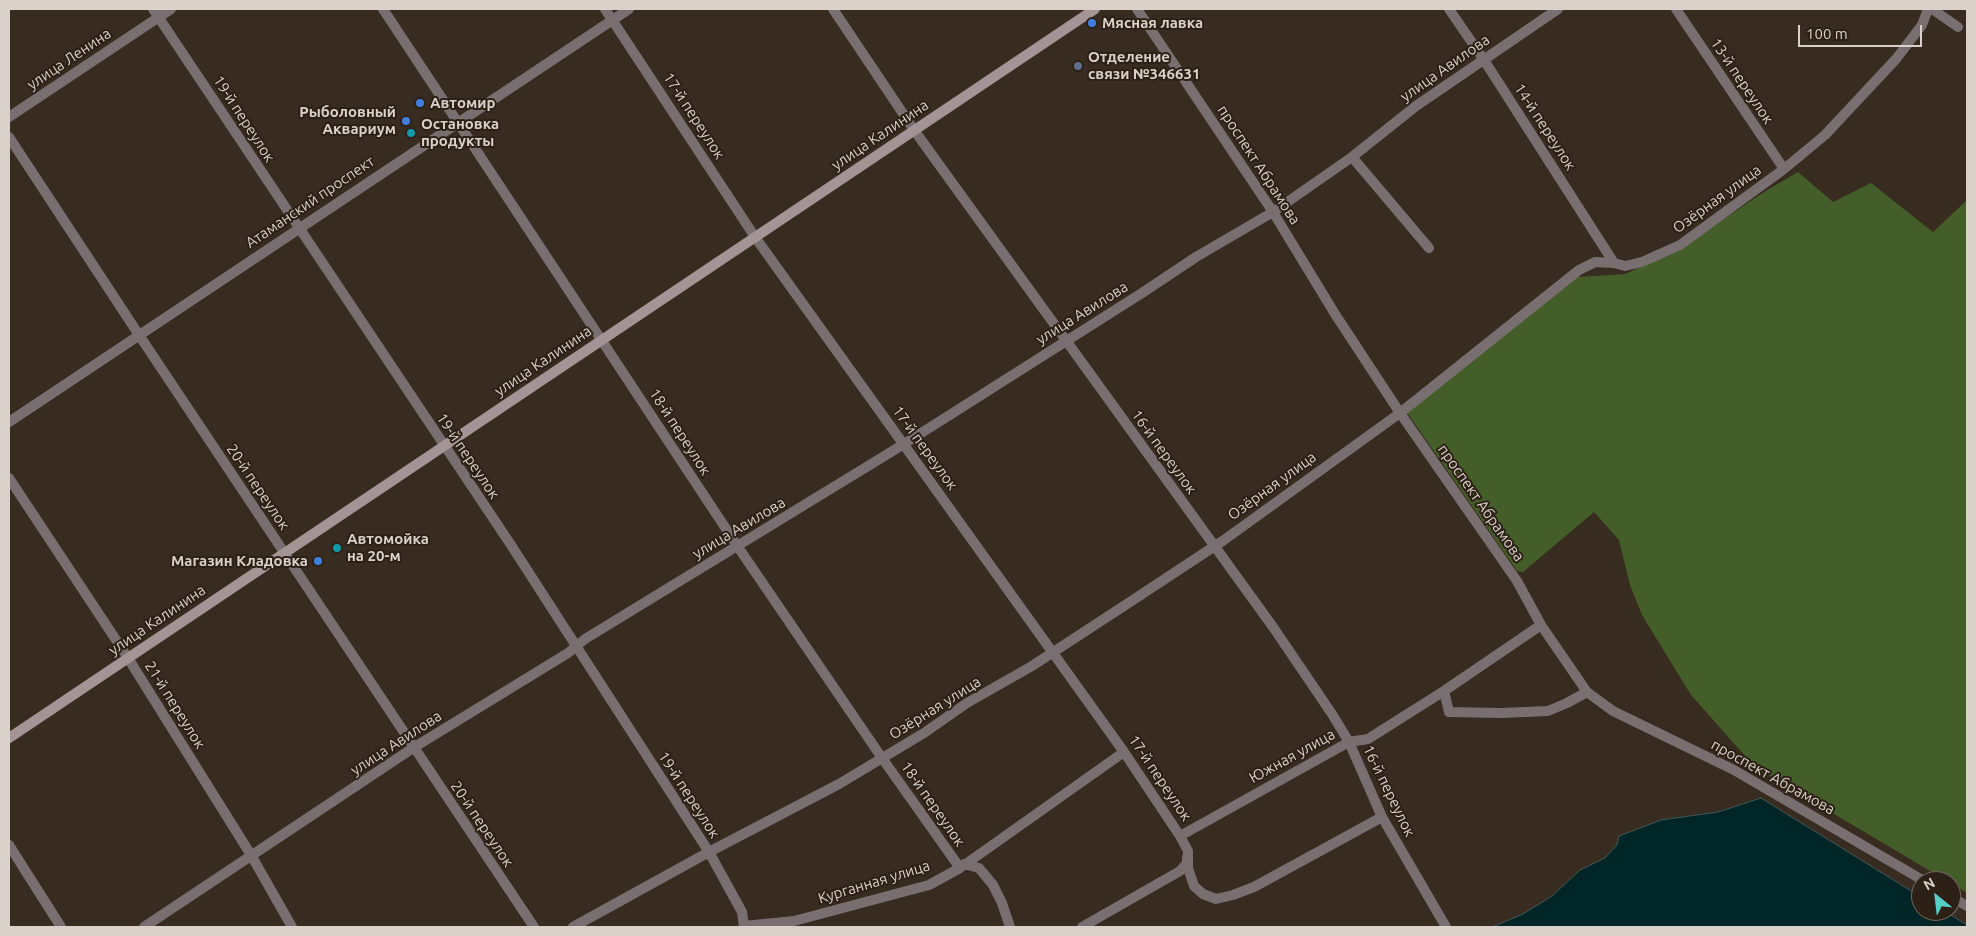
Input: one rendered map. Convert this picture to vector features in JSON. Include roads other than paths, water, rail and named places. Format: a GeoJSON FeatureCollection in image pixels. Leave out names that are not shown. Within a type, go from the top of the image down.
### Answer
{"type":"FeatureCollection","features":[{"type":"Feature","properties":{"kind":"main road","name":"улица Калинина"},"geometry":{"type":"LineString","coordinates":[[9,738],[1095,9]]}},
{"type":"Feature","properties":{"kind":"street","name":"улица Ленина"},"geometry":{"type":"LineString","coordinates":[[9,117],[156,13],[170,9]]}},
{"type":"Feature","properties":{"kind":"street","name":"18-й переулок"},"geometry":{"type":"LineString","coordinates":[[383,9],[738,547],[882,758],[962,866],[979,868],[993,884],[1010,927]]}},
{"type":"Feature","properties":{"kind":"street","name":"17-й переулок"},"geometry":{"type":"LineString","coordinates":[[605,9],[755,237],[1124,752],[1180,836],[1188,852],[1188,868],[1194,886],[1204,894],[1216,899],[1233,895],[1254,886],[1382,817]]}},
{"type":"Feature","properties":{"kind":"street","name":"Атаманский проспект"},"geometry":{"type":"LineString","coordinates":[[9,422],[629,9]]}},
{"type":"Feature","properties":{"kind":"street","name":"16-й переулок"},"geometry":{"type":"LineString","coordinates":[[832,9],[914,130],[1214,546],[1332,714],[1348,742],[1382,817],[1446,927]]}},
{"type":"Feature","properties":{"kind":"street","name":"проспект Абрамова"},"geometry":{"type":"LineString","coordinates":[[1137,9],[1273,212],[1334,314],[1516,581],[1541,625],[1587,692],[1613,711],[1734,770],[1911,873]]}},
{"type":"Feature","properties":{"kind":"street","name":"14-й переулок"},"geometry":{"type":"LineString","coordinates":[[1449,9],[1484,60],[1614,263]]}},
{"type":"Feature","properties":{"kind":"street","name":"улица Авилова"},"geometry":{"type":"LineString","coordinates":[[144,927],[413,748],[904,444],[1196,257],[1273,212],[1352,156],[1416,106],[1558,9]]}},
{"type":"Feature","properties":{"kind":"street","name":"13-й переулок"},"geometry":{"type":"LineString","coordinates":[[1676,9],[1784,170]]}},
{"type":"Feature","properties":{"kind":"street","name":"Озёрная улица"},"geometry":{"type":"LineString","coordinates":[[573,927],[709,852],[794,809],[882,758],[967,703],[1052,653],[1214,546],[1400,413],[1578,270],[1595,262],[1614,263],[1625,266],[1642,262],[1680,245],[1784,170],[1825,135],[1896,59],[1922,25],[1928,9]]}},
{"type":"Feature","properties":{"kind":"street"},"geometry":{"type":"LineString","coordinates":[[1932,9],[1958,27]]}},
{"type":"Feature","properties":{"kind":"street","name":"19-й переулок"},"geometry":{"type":"LineString","coordinates":[[156,13],[443,446],[511,545],[709,852],[742,912],[744,927]]}},
{"type":"Feature","properties":{"kind":"street","name":"20-й переулок"},"geometry":{"type":"LineString","coordinates":[[9,137],[138,335],[534,927]]}},
{"type":"Feature","properties":{"kind":"street"},"geometry":{"type":"LineString","coordinates":[[1352,156],[1430,248]]}},
{"type":"Feature","properties":{"kind":"street","name":"21-й переулок"},"geometry":{"type":"LineString","coordinates":[[9,478],[128,658],[252,855],[292,927]]}},
{"type":"Feature","properties":{"kind":"street","name":"Южная улица"},"geometry":{"type":"LineString","coordinates":[[1180,836],[1348,742],[1368,739],[1444,691],[1541,625]]}},
{"type":"Feature","properties":{"kind":"street"},"geometry":{"type":"LineString","coordinates":[[1444,691],[1449,712],[1501,713],[1548,712],[1587,692]]}},
{"type":"Feature","properties":{"kind":"street","name":"Курганная улица"},"geometry":{"type":"LineString","coordinates":[[744,927],[794,921],[929,884],[962,866],[1124,752]]}},
{"type":"Feature","properties":{"kind":"street"},"geometry":{"type":"LineString","coordinates":[[9,845],[62,927]]}},
{"type":"Feature","properties":{"kind":"street"},"geometry":{"type":"LineString","coordinates":[[1082,927],[1180,870],[1187,863],[1188,852]]}},
{"type":"Feature","properties":{"kind":"water"},"geometry":{"type":"Polygon","coordinates":[[[1761,798],[1911,891],[1911,921],[1960,921],[1967,927],[1492,927],[1523,914],[1552,896],[1580,870],[1605,858],[1617,845],[1619,836],[1661,820],[1718,812],[1761,798]]]}},
{"type":"Feature","properties":{"kind":"place","name":"Мясная лавка"},"geometry":{"type":"Point","coordinates":[1092,23]}},
{"type":"Feature","properties":{"kind":"place","name":"Отделение связи №346631"},"geometry":{"type":"Point","coordinates":[1078,66]}},
{"type":"Feature","properties":{"kind":"place","name":"Автомир"},"geometry":{"type":"Point","coordinates":[420,103]}},
{"type":"Feature","properties":{"kind":"place","name":"Рыболовный Аквариум"},"geometry":{"type":"Point","coordinates":[406,121]}},
{"type":"Feature","properties":{"kind":"place","name":"Остановка продукты"},"geometry":{"type":"Point","coordinates":[411,133]}},
{"type":"Feature","properties":{"kind":"place","name":"Автомойка на 20-м"},"geometry":{"type":"Point","coordinates":[337,548]}},
{"type":"Feature","properties":{"kind":"place","name":"Магазин Кладовка"},"geometry":{"type":"Point","coordinates":[318,561]}}]}
